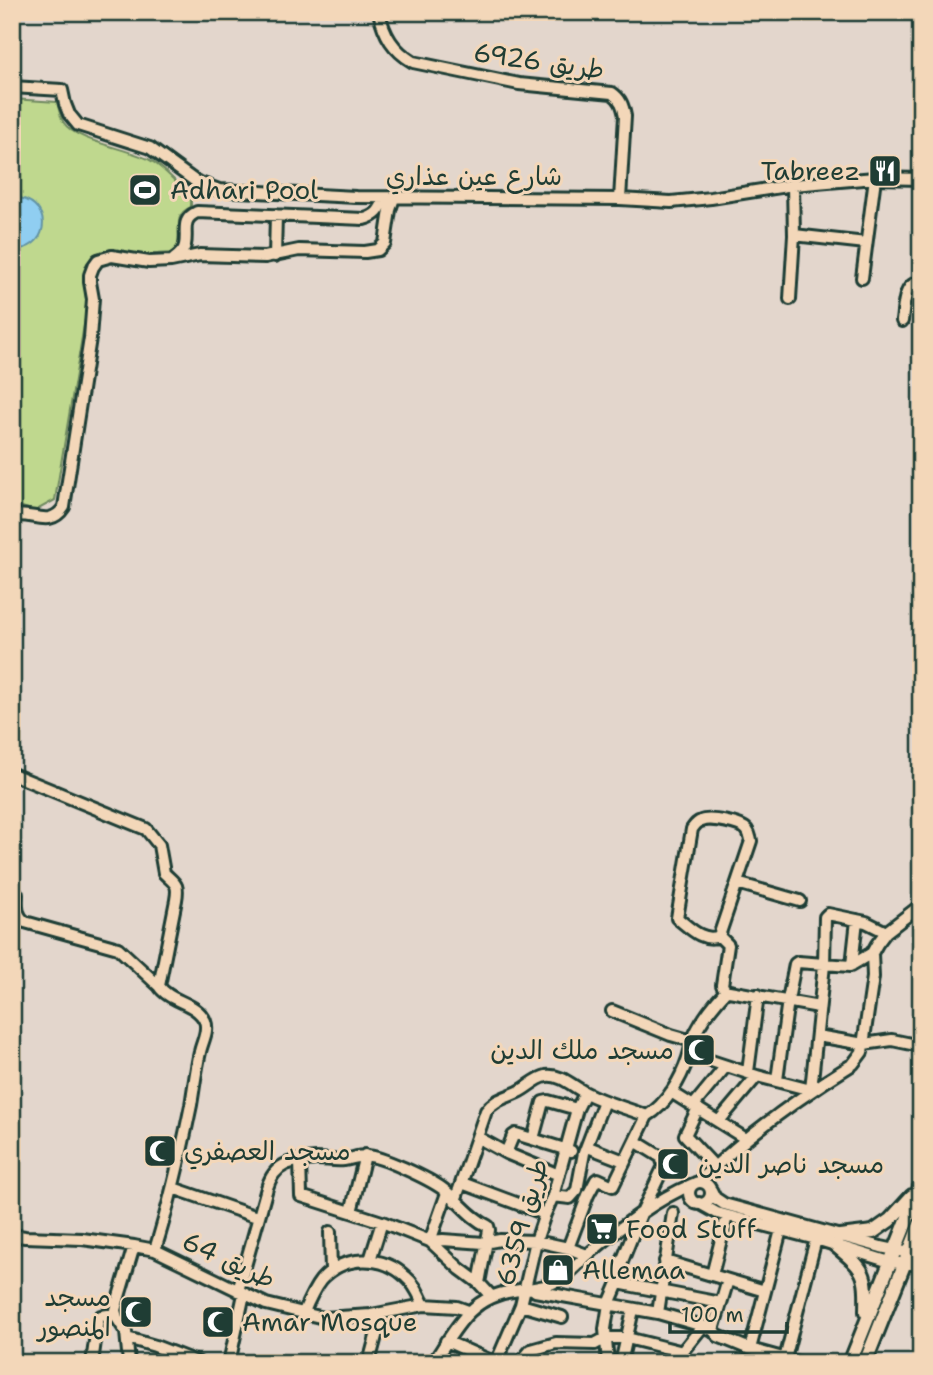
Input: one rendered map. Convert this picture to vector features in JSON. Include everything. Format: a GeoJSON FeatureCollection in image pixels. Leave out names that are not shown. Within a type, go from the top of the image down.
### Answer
{"type":"FeatureCollection","features":[{"type":"Feature","properties":{"kind":"main road"},"geometry":{"type":"LineString","coordinates":[[865,1322],[866,1288],[863,1273],[837,1240],[873,1231],[890,1220],[920,1186]]}},
{"type":"Feature","properties":{"kind":"main road"},"geometry":{"type":"LineString","coordinates":[[849,1363],[920,1186]]}},
{"type":"Feature","properties":{"kind":"main road"},"geometry":{"type":"LineString","coordinates":[[865,1363],[911,1257],[921,1222]]}},
{"type":"Feature","properties":{"kind":"street","name":"طريق 6926"},"geometry":{"type":"LineString","coordinates":[[379,12],[394,47],[412,62],[519,84],[612,93],[618,97],[625,116],[620,199]]}},
{"type":"Feature","properties":{"kind":"street","name":"شارع عين عذاري"},"geometry":{"type":"LineString","coordinates":[[12,87],[59,90],[63,92],[69,114],[78,125],[150,148],[195,181],[219,190],[389,198],[620,199],[671,202],[793,185],[875,178],[921,179]]}},
{"type":"Feature","properties":{"kind":"street"},"geometry":{"type":"LineString","coordinates":[[862,278],[875,178]]}},
{"type":"Feature","properties":{"kind":"street"},"geometry":{"type":"LineString","coordinates":[[790,299],[794,235],[793,185]]}},
{"type":"Feature","properties":{"kind":"street"},"geometry":{"type":"LineString","coordinates":[[200,255],[191,251],[186,244],[185,234],[187,220],[197,212],[364,219],[377,213],[389,198]]}},
{"type":"Feature","properties":{"kind":"street"},"geometry":{"type":"LineString","coordinates":[[12,509],[46,518],[56,516],[64,508],[90,338],[92,289],[99,269],[123,258],[144,262],[171,261],[200,255],[262,258],[299,250],[378,250],[385,243],[389,198]]}},
{"type":"Feature","properties":{"kind":"street"},"geometry":{"type":"LineString","coordinates":[[275,256],[276,215]]}},
{"type":"Feature","properties":{"kind":"street"},"geometry":{"type":"LineString","coordinates":[[794,235],[866,243]]}},
{"type":"Feature","properties":{"kind":"street"},"geometry":{"type":"LineString","coordinates":[[171,261],[182,252],[186,244]]}},
{"type":"Feature","properties":{"kind":"street"},"geometry":{"type":"LineString","coordinates":[[901,321],[908,289],[915,282],[921,282]]}},
{"type":"Feature","properties":{"kind":"street"},"geometry":{"type":"LineString","coordinates":[[12,516],[31,513]]}},
{"type":"Feature","properties":{"kind":"street"},"geometry":{"type":"LineString","coordinates":[[12,774],[146,829],[159,845],[164,873],[177,886],[159,986]]}},
{"type":"Feature","properties":{"kind":"street"},"geometry":{"type":"LineString","coordinates":[[709,819],[743,827],[749,832],[751,841],[719,936],[713,939],[697,934],[677,918],[692,829],[697,822],[709,819]]}},
{"type":"Feature","properties":{"kind":"street"},"geometry":{"type":"LineString","coordinates":[[737,883],[800,901]]}},
{"type":"Feature","properties":{"kind":"street"},"geometry":{"type":"LineString","coordinates":[[17,894],[17,910],[19,917],[25,922],[118,948],[165,993],[194,1009],[206,1024],[173,1188],[155,1251]]}},
{"type":"Feature","properties":{"kind":"street"},"geometry":{"type":"LineString","coordinates":[[837,1240],[816,1239],[727,1216],[696,1202],[689,1192],[703,1186],[714,1167],[746,1139],[811,1090],[853,1064],[863,1048],[873,977],[873,953],[887,932],[921,905]]}},
{"type":"Feature","properties":{"kind":"street"},"geometry":{"type":"LineString","coordinates":[[811,1090],[824,965],[826,915],[857,920],[887,932]]}},
{"type":"Feature","properties":{"kind":"street"},"geometry":{"type":"LineString","coordinates":[[852,965],[857,920]]}},
{"type":"Feature","properties":{"kind":"street"},"geometry":{"type":"LineString","coordinates":[[719,936],[728,945],[722,985],[726,991]]}},
{"type":"Feature","properties":{"kind":"street"},"geometry":{"type":"LineString","coordinates":[[777,1080],[795,964],[798,962],[848,967],[873,953]]}},
{"type":"Feature","properties":{"kind":"street"},"geometry":{"type":"LineString","coordinates":[[568,1248],[597,1179],[613,1186],[647,1116],[671,1093],[683,1072],[697,1029],[726,991],[819,1007]]}},
{"type":"Feature","properties":{"kind":"street"},"geometry":{"type":"LineString","coordinates":[[719,1121],[752,1074],[758,995]]}},
{"type":"Feature","properties":{"kind":"street"},"geometry":{"type":"LineString","coordinates":[[612,1011],[692,1041]]}},
{"type":"Feature","properties":{"kind":"street"},"geometry":{"type":"LineString","coordinates":[[817,1037],[863,1048],[892,1040],[921,1046]]}},
{"type":"Feature","properties":{"kind":"street"},"geometry":{"type":"LineString","coordinates":[[690,1054],[811,1090]]}},
{"type":"Feature","properties":{"kind":"street"},"geometry":{"type":"LineString","coordinates":[[714,1167],[686,1137],[686,1132],[696,1107],[726,1066]]}},
{"type":"Feature","properties":{"kind":"street"},"geometry":{"type":"LineString","coordinates":[[430,1241],[451,1197],[462,1183],[486,1111],[496,1101],[547,1076],[556,1077],[585,1093],[647,1116]]}},
{"type":"Feature","properties":{"kind":"street","name":"طريق 6359"},"geometry":{"type":"LineString","coordinates":[[496,1363],[521,1305],[536,1241],[553,1196],[577,1110],[585,1093]]}},
{"type":"Feature","properties":{"kind":"street"},"geometry":{"type":"LineString","coordinates":[[671,1093],[746,1139]]}},
{"type":"Feature","properties":{"kind":"street"},"geometry":{"type":"LineString","coordinates":[[533,1139],[544,1101],[577,1110]]}},
{"type":"Feature","properties":{"kind":"street"},"geometry":{"type":"LineString","coordinates":[[553,1196],[570,1198],[577,1190],[586,1150],[604,1101]]}},
{"type":"Feature","properties":{"kind":"street"},"geometry":{"type":"LineString","coordinates":[[506,1153],[515,1135],[567,1150],[586,1150],[624,1161]]}},
{"type":"Feature","properties":{"kind":"street"},"geometry":{"type":"LineString","coordinates":[[477,1138],[559,1175]]}},
{"type":"Feature","properties":{"kind":"street"},"geometry":{"type":"LineString","coordinates":[[608,1363],[606,1329],[609,1304],[618,1283],[621,1264],[664,1166],[661,1157],[635,1141]]}},
{"type":"Feature","properties":{"kind":"street"},"geometry":{"type":"LineString","coordinates":[[351,1212],[360,1157]]}},
{"type":"Feature","properties":{"kind":"street"},"geometry":{"type":"LineString","coordinates":[[229,1363],[257,1217],[271,1176],[286,1163],[379,1157],[432,1182],[488,1226],[479,1283]]}},
{"type":"Feature","properties":{"kind":"street"},"geometry":{"type":"LineString","coordinates":[[300,1160],[301,1196],[382,1222],[430,1241],[491,1296]]}},
{"type":"Feature","properties":{"kind":"street"},"geometry":{"type":"LineString","coordinates":[[462,1183],[545,1214]]}},
{"type":"Feature","properties":{"kind":"street"},"geometry":{"type":"LineString","coordinates":[[641,1214],[668,1202],[708,1200],[703,1186]]}},
{"type":"Feature","properties":{"kind":"street"},"geometry":{"type":"LineString","coordinates":[[433,1363],[468,1311],[491,1296],[510,1291],[540,1289],[560,1280],[587,1255],[641,1214],[677,1191],[703,1186]]}},
{"type":"Feature","properties":{"kind":"street"},"geometry":{"type":"LineString","coordinates":[[703,1186],[724,1204],[892,1256],[911,1257],[921,1265]]}},
{"type":"Feature","properties":{"kind":"street"},"geometry":{"type":"LineString","coordinates":[[173,1188],[257,1217]]}},
{"type":"Feature","properties":{"kind":"street"},"geometry":{"type":"LineString","coordinates":[[577,1190],[588,1195]]}},
{"type":"Feature","properties":{"kind":"street"},"geometry":{"type":"LineString","coordinates":[[658,1313],[673,1213]]}},
{"type":"Feature","properties":{"kind":"street"},"geometry":{"type":"LineString","coordinates":[[712,1275],[727,1216]]}},
{"type":"Feature","properties":{"kind":"street"},"geometry":{"type":"LineString","coordinates":[[370,1261],[382,1222]]}},
{"type":"Feature","properties":{"kind":"street"},"geometry":{"type":"LineString","coordinates":[[750,1349],[781,1230]]}},
{"type":"Feature","properties":{"kind":"street"},"geometry":{"type":"LineString","coordinates":[[330,1232],[331,1271]]}},
{"type":"Feature","properties":{"kind":"street","name":"طريق 64"},"geometry":{"type":"LineString","coordinates":[[12,1235],[82,1239],[155,1251],[265,1304],[324,1318],[371,1315],[424,1305],[457,1307],[468,1311]]}},
{"type":"Feature","properties":{"kind":"street"},"geometry":{"type":"LineString","coordinates":[[785,1359],[816,1239]]}},
{"type":"Feature","properties":{"kind":"street"},"geometry":{"type":"LineString","coordinates":[[430,1241],[536,1241],[587,1255]]}},
{"type":"Feature","properties":{"kind":"street"},"geometry":{"type":"LineString","coordinates":[[129,1363],[127,1338],[116,1314],[134,1246]]}},
{"type":"Feature","properties":{"kind":"street"},"geometry":{"type":"LineString","coordinates":[[303,1314],[317,1286],[331,1271],[343,1264],[357,1261],[390,1266],[408,1278],[424,1305]]}},
{"type":"Feature","properties":{"kind":"street"},"geometry":{"type":"LineString","coordinates":[[665,1261],[765,1291]]}},
{"type":"Feature","properties":{"kind":"street"},"geometry":{"type":"LineString","coordinates":[[673,1363],[708,1328],[721,1303],[728,1280]]}},
{"type":"Feature","properties":{"kind":"street"},"geometry":{"type":"LineString","coordinates":[[618,1283],[721,1303]]}},
{"type":"Feature","properties":{"kind":"street"},"geometry":{"type":"LineString","coordinates":[[525,1290],[658,1313],[708,1328],[718,1336],[750,1349],[801,1363]]}},
{"type":"Feature","properties":{"kind":"street"},"geometry":{"type":"LineString","coordinates":[[521,1305],[562,1317]]}},
{"type":"Feature","properties":{"kind":"street"},"geometry":{"type":"LineString","coordinates":[[621,1363],[633,1310]]}},
{"type":"Feature","properties":{"kind":"street"},"geometry":{"type":"LineString","coordinates":[[92,1363],[98,1319],[116,1314]]}},
{"type":"Feature","properties":{"kind":"street"},"geometry":{"type":"LineString","coordinates":[[371,1315],[379,1325],[371,1355]]}},
{"type":"Feature","properties":{"kind":"street"},"geometry":{"type":"LineString","coordinates":[[127,1338],[199,1363]]}},
{"type":"Feature","properties":{"kind":"street"},"geometry":{"type":"LineString","coordinates":[[520,1363],[531,1350],[556,1343],[595,1344],[606,1338],[627,1338],[682,1352]]}},
{"type":"Feature","properties":{"kind":"street"},"geometry":{"type":"LineString","coordinates":[[446,1341],[496,1363]]}},
{"type":"Feature","properties":{"kind":"green space"},"geometry":{"type":"Polygon","coordinates":[[[12,99],[57,102],[63,121],[70,129],[91,140],[150,160],[191,197],[191,207],[180,217],[179,241],[172,253],[136,255],[111,249],[94,257],[87,266],[84,283],[87,307],[55,500],[35,511],[12,504],[12,99]]]}},
{"type":"Feature","properties":{"kind":"water"},"geometry":{"type":"Polygon","coordinates":[[[20,198],[39,210],[43,228],[33,243],[24,248],[12,249],[12,224],[17,224],[20,198]]]}},
{"type":"Feature","properties":{"kind":"place","name":"Tabreez"},"geometry":{"type":"Point","coordinates":[885,171]}},
{"type":"Feature","properties":{"kind":"place","name":"Adhari Pool"},"geometry":{"type":"Point","coordinates":[145,190]}},
{"type":"Feature","properties":{"kind":"place","name":"مسجد ملك الدين"},"geometry":{"type":"Point","coordinates":[699,1050]}},
{"type":"Feature","properties":{"kind":"place","name":"مسجد العصفري"},"geometry":{"type":"Point","coordinates":[160,1151]}},
{"type":"Feature","properties":{"kind":"place","name":"مسجد ناصر الدين"},"geometry":{"type":"Point","coordinates":[673,1164]}},
{"type":"Feature","properties":{"kind":"place","name":"Food Stuff"},"geometry":{"type":"Point","coordinates":[602,1229]}},
{"type":"Feature","properties":{"kind":"place","name":"Allemaa"},"geometry":{"type":"Point","coordinates":[558,1270]}},
{"type":"Feature","properties":{"kind":"place","name":"مسجد المنصور"},"geometry":{"type":"Point","coordinates":[136,1312]}},
{"type":"Feature","properties":{"kind":"place","name":"Amar Mosque"},"geometry":{"type":"Point","coordinates":[218,1322]}}]}
